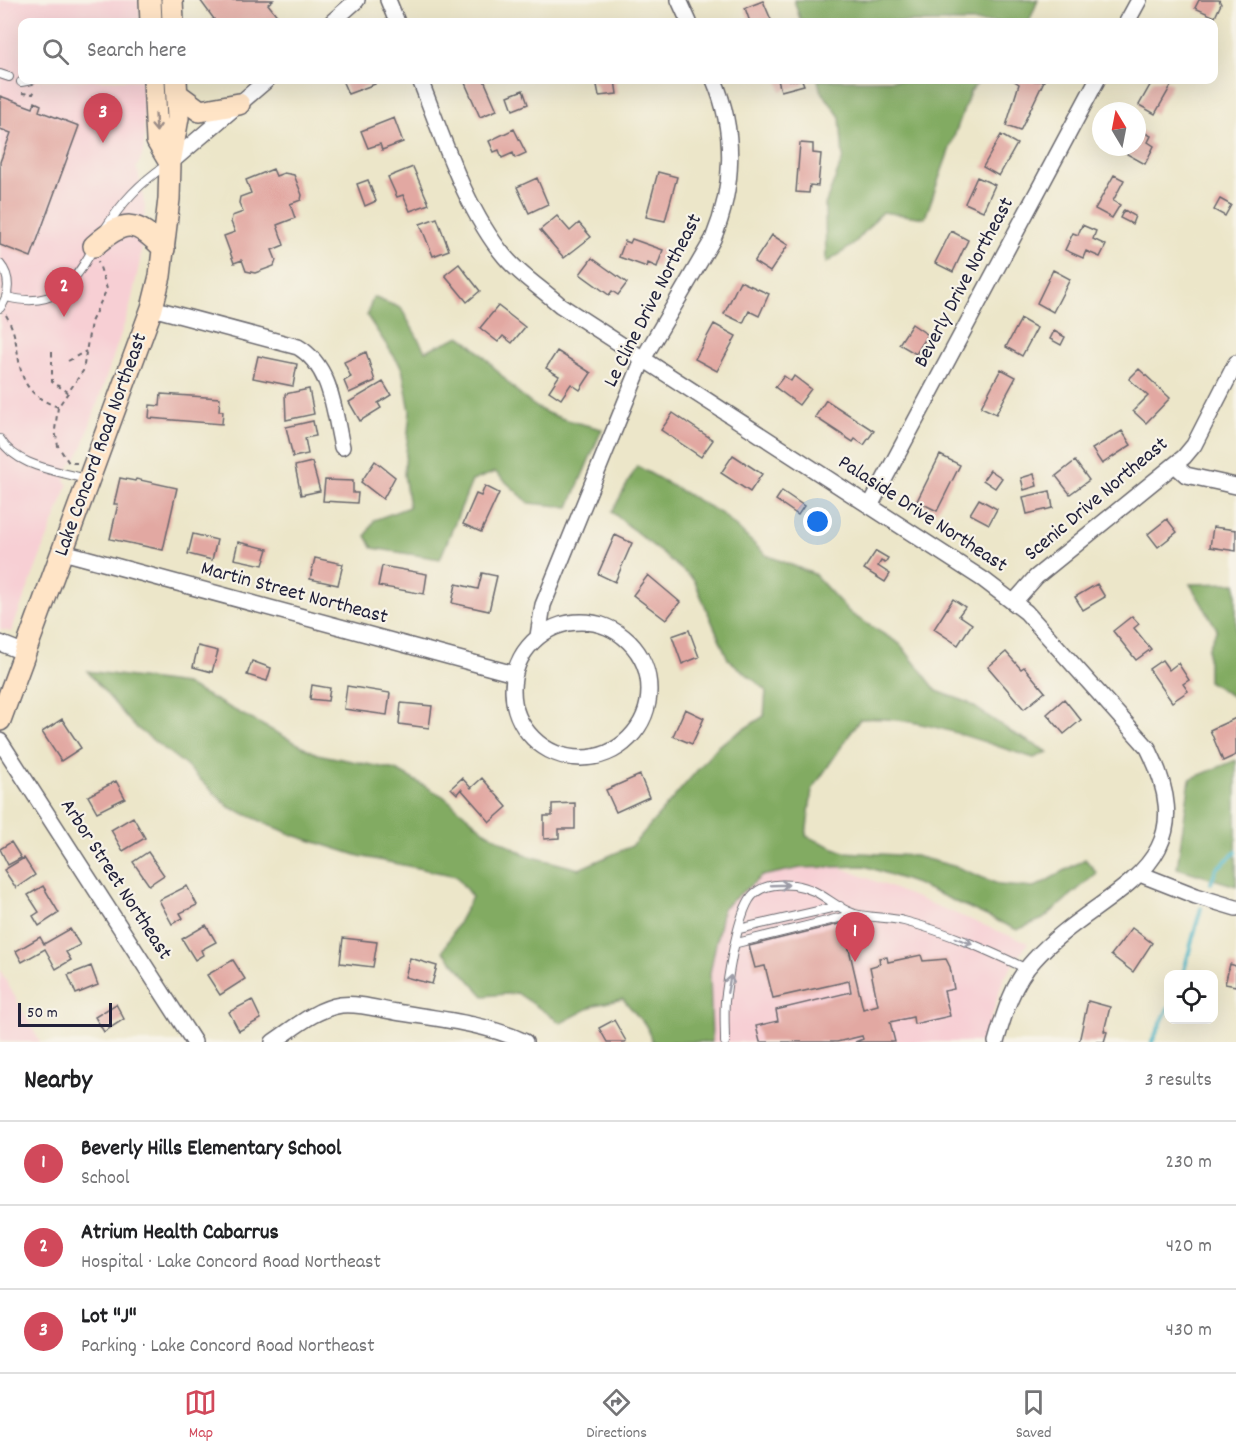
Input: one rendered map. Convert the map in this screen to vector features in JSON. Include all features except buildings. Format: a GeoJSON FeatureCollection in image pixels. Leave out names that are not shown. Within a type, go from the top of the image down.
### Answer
{"type":"FeatureCollection","features":[{"type":"Feature","properties":{"kind":"main road"},"geometry":{"type":"LineString","coordinates":[[150,0],[152,18]]}},
{"type":"Feature","properties":{"kind":"main road"},"geometry":{"type":"LineString","coordinates":[[172,0],[173,18]]}},
{"type":"Feature","properties":{"kind":"main road"},"geometry":{"type":"LineString","coordinates":[[154,84],[157,141],[170,163]]}},
{"type":"Feature","properties":{"kind":"main road"},"geometry":{"type":"LineString","coordinates":[[176,87],[200,111],[239,104]]}},
{"type":"Feature","properties":{"kind":"main road","name":"Lake Concord Road Northeast"},"geometry":{"type":"LineString","coordinates":[[0,720],[152,308],[164,249],[170,163],[178,118],[176,87]]}},
{"type":"Feature","properties":{"kind":"main road"},"geometry":{"type":"LineString","coordinates":[[92,250],[119,226],[129,225],[142,229],[164,249]]}},
{"type":"Feature","properties":{"kind":"street"},"geometry":{"type":"LineString","coordinates":[[338,12],[357,0]]}},
{"type":"Feature","properties":{"kind":"street"},"geometry":{"type":"LineString","coordinates":[[388,0],[395,18]]}},
{"type":"Feature","properties":{"kind":"street"},"geometry":{"type":"LineString","coordinates":[[679,0],[687,18]]}},
{"type":"Feature","properties":{"kind":"street"},"geometry":{"type":"LineString","coordinates":[[1129,18],[1139,0]]}},
{"type":"Feature","properties":{"kind":"street"},"geometry":{"type":"LineString","coordinates":[[170,163],[262,84]]}},
{"type":"Feature","properties":{"kind":"street","name":"Palaside Drive Northeast"},"geometry":{"type":"LineString","coordinates":[[422,84],[478,218],[506,258],[560,304],[1014,602],[1148,748],[1158,768],[1165,793],[1165,831],[1157,853],[1140,874],[1044,950],[1027,969],[1012,994],[996,1042]]}},
{"type":"Feature","properties":{"kind":"street","name":"Le Cline Drive Northeast"},"geometry":{"type":"LineString","coordinates":[[538,636],[543,605],[643,359],[713,239],[728,192],[729,143],[715,84]]}},
{"type":"Feature","properties":{"kind":"street","name":"Beverly Drive Northeast"},"geometry":{"type":"LineString","coordinates":[[870,506],[1095,84]]}},
{"type":"Feature","properties":{"kind":"street"},"geometry":{"type":"LineString","coordinates":[[152,308],[298,347],[308,353],[319,364],[326,378],[342,447]]}},
{"type":"Feature","properties":{"kind":"street","name":"Scenic Drive Northeast"},"geometry":{"type":"LineString","coordinates":[[1014,602],[1036,577],[1176,466],[1194,445],[1236,363]]}},
{"type":"Feature","properties":{"kind":"street"},"geometry":{"type":"LineString","coordinates":[[1176,466],[1186,476],[1236,486]]}},
{"type":"Feature","properties":{"kind":"street","name":"Martin Street Northeast"},"geometry":{"type":"LineString","coordinates":[[63,552],[514,674]]}},
{"type":"Feature","properties":{"kind":"street"},"geometry":{"type":"LineString","coordinates":[[583,621],[614,629],[627,638],[645,664],[650,696],[640,726],[617,748],[602,755],[575,758],[554,753],[532,737],[520,721],[513,702],[514,674],[527,647],[538,636],[567,622],[583,621]]}},
{"type":"Feature","properties":{"kind":"street"},"geometry":{"type":"LineString","coordinates":[[0,643],[25,652]]}},
{"type":"Feature","properties":{"kind":"street","name":"Arbor Street Northeast"},"geometry":{"type":"LineString","coordinates":[[0,741],[195,1042]]}},
{"type":"Feature","properties":{"kind":"street"},"geometry":{"type":"LineString","coordinates":[[1140,874],[1196,896],[1236,908]]}},
{"type":"Feature","properties":{"kind":"street"},"geometry":{"type":"LineString","coordinates":[[273,1042],[313,1015],[328,1008],[354,1005],[474,1025],[504,1032],[525,1042]]}},
{"type":"Feature","properties":{"kind":"lane"},"geometry":{"type":"LineString","coordinates":[[0,74],[9,77]]}},
{"type":"Feature","properties":{"kind":"lane"},"geometry":{"type":"LineString","coordinates":[[7,297],[26,302],[55,296],[68,285],[120,205],[140,183],[170,163]]}},
{"type":"Feature","properties":{"kind":"lane"},"geometry":{"type":"LineString","coordinates":[[0,264],[6,272],[7,297],[1,308]]}},
{"type":"Feature","properties":{"kind":"lane"},"geometry":{"type":"LineString","coordinates":[[0,439],[7,450],[21,460],[90,480]]}},
{"type":"Feature","properties":{"kind":"lane"},"geometry":{"type":"LineString","coordinates":[[725,1042],[725,1003],[739,929],[747,902],[754,893],[765,886],[780,884],[815,890],[855,914],[902,920],[935,930],[984,948],[1027,969]]}},
{"type":"Feature","properties":{"kind":"lane"},"geometry":{"type":"LineString","coordinates":[[739,929],[840,906]]}},
{"type":"Feature","properties":{"kind":"lane"},"geometry":{"type":"LineString","coordinates":[[736,943],[855,914]]}},
{"type":"Feature","properties":{"kind":"path"},"geometry":{"type":"LineString","coordinates":[[76,463],[69,463],[58,446],[55,430],[58,407],[83,371],[91,322],[107,289],[101,263],[92,250]]}},
{"type":"Feature","properties":{"kind":"path"},"geometry":{"type":"LineString","coordinates":[[1,308],[12,326],[24,383],[34,396],[58,407]]}},
{"type":"Feature","properties":{"kind":"path"},"geometry":{"type":"LineString","coordinates":[[68,361],[86,351]]}},
{"type":"Feature","properties":{"kind":"path"},"geometry":{"type":"LineString","coordinates":[[52,352],[52,382],[68,392]]}},
{"type":"Feature","properties":{"kind":"shaded area"},"geometry":{"type":"Polygon","coordinates":[[[0,0],[139,0],[140,18],[18,18],[18,84],[142,84],[145,138],[142,156],[136,169],[145,207],[140,261],[130,307],[83,446],[75,461],[71,463],[65,481],[68,485],[11,632],[0,629],[0,0]]]}},
{"type":"Feature","properties":{"kind":"shaded area"},"geometry":{"type":"Polygon","coordinates":[[[798,850],[1028,943],[1003,980],[984,1042],[695,1042],[713,894],[798,850]]]}},
{"type":"Feature","properties":{"kind":"shaded area"},"geometry":{"type":"Polygon","coordinates":[[[0,970],[40,1042],[0,1042],[0,970]]]}},
{"type":"Feature","properties":{"kind":"green space"},"geometry":{"type":"Polygon","coordinates":[[[794,0],[1038,0],[1031,18],[800,18],[794,0]]]}},
{"type":"Feature","properties":{"kind":"green space"},"geometry":{"type":"Polygon","coordinates":[[[819,84],[977,84],[970,92],[925,218],[882,212],[853,245],[826,263],[825,205],[843,158],[840,117],[819,84]]]}},
{"type":"Feature","properties":{"kind":"green space"},"geometry":{"type":"Polygon","coordinates":[[[373,297],[401,308],[425,351],[460,336],[481,353],[532,404],[557,417],[602,429],[569,507],[529,503],[495,472],[472,481],[440,559],[373,548],[366,536],[374,520],[409,507],[404,474],[410,411],[402,368],[367,316],[373,297]]]}},
{"type":"Feature","properties":{"kind":"green space"},"geometry":{"type":"Polygon","coordinates":[[[637,466],[722,514],[766,555],[814,574],[851,614],[900,644],[937,691],[967,702],[1013,733],[1048,752],[1034,758],[926,725],[882,719],[860,719],[812,790],[806,836],[844,852],[915,856],[957,867],[1000,885],[1034,888],[1085,859],[1097,873],[1043,919],[1017,930],[919,885],[865,866],[801,868],[762,876],[723,908],[710,973],[712,1042],[652,1042],[647,1027],[623,999],[595,1005],[561,1023],[517,993],[484,996],[443,951],[472,897],[456,876],[359,856],[293,835],[229,807],[184,764],[133,725],[87,671],[185,684],[317,754],[396,770],[443,796],[486,832],[525,855],[579,869],[632,846],[719,745],[764,716],[766,690],[728,659],[694,580],[612,512],[637,466]]]}},
{"type":"Feature","properties":{"kind":"green space"},"geometry":{"type":"Polygon","coordinates":[[[1236,583],[1236,699],[1208,681],[1208,649],[1217,629],[1190,584],[1236,583]]]}},
{"type":"Feature","properties":{"kind":"green space"},"geometry":{"type":"Polygon","coordinates":[[[1236,760],[1236,886],[1177,868],[1190,779],[1236,760]]]}},
{"type":"Feature","properties":{"kind":"waterway"},"geometry":{"type":"LineString","coordinates":[[1211,883],[1216,869],[1236,852]]}},
{"type":"Feature","properties":{"kind":"waterway"},"geometry":{"type":"LineString","coordinates":[[1184,970],[1201,908]]}},
{"type":"Feature","properties":{"kind":"waterway"},"geometry":{"type":"LineString","coordinates":[[1152,1042],[1164,1016]]}},
{"type":"Feature","properties":{"kind":"place","name":"Lot \"J\""},"geometry":{"type":"Point","coordinates":[103,143]}},
{"type":"Feature","properties":{"kind":"place","name":"Atrium Health Cabarrus"},"geometry":{"type":"Point","coordinates":[64,317]}},
{"type":"Feature","properties":{"kind":"place","name":"Beverly Hills Elementary School"},"geometry":{"type":"Point","coordinates":[855,962]}}]}
